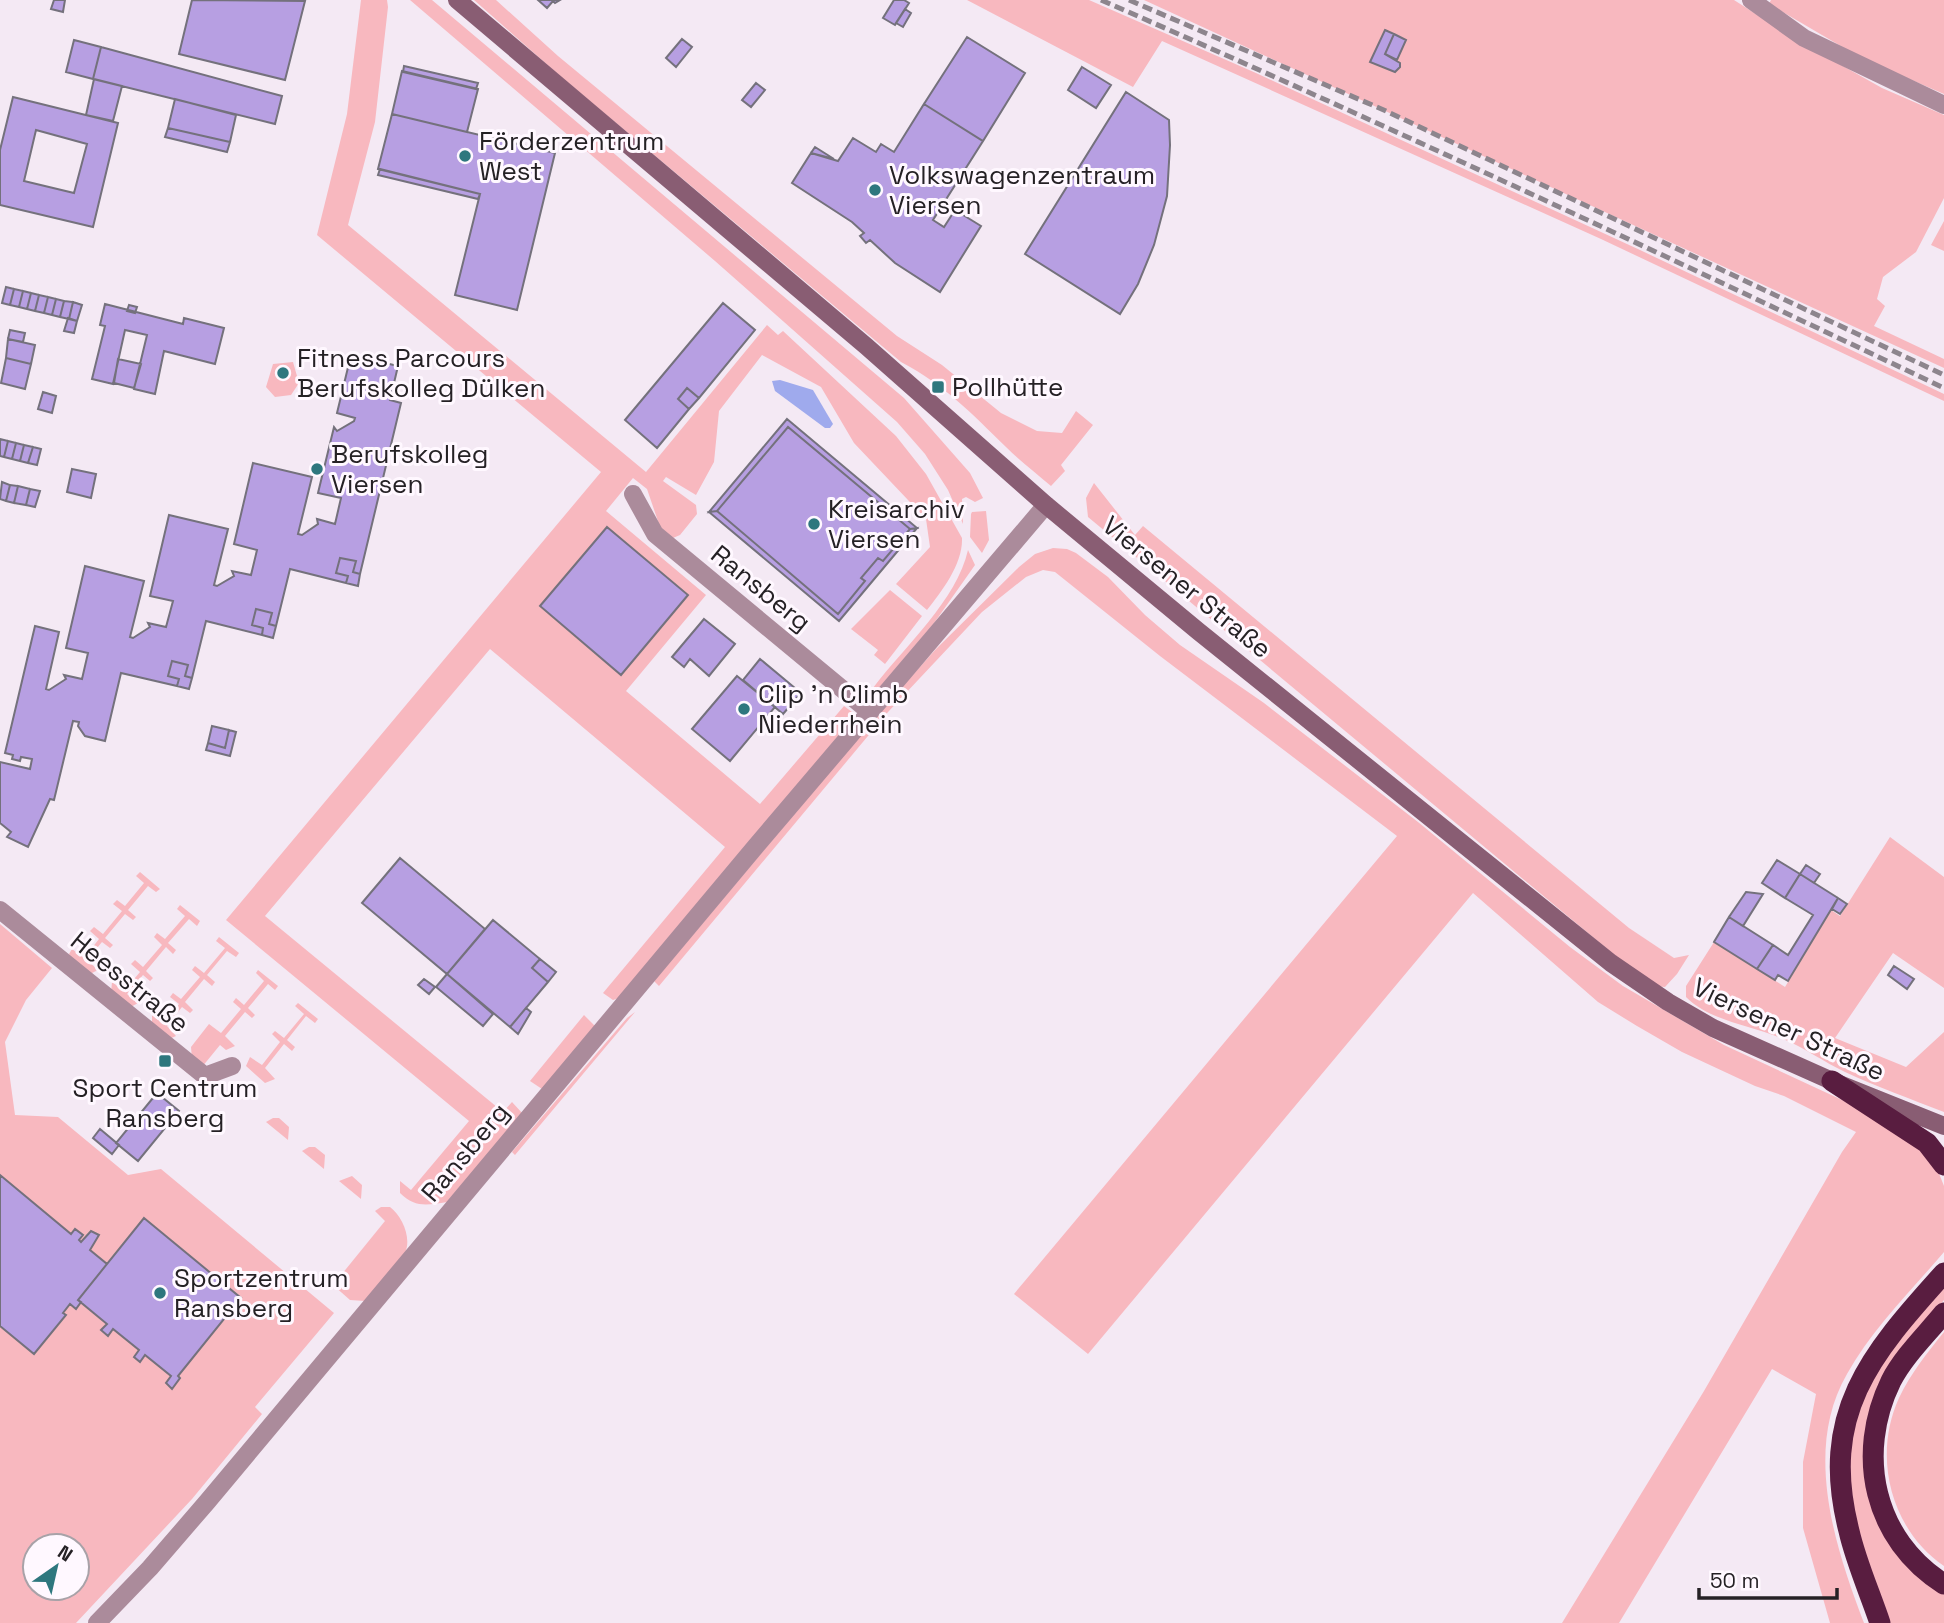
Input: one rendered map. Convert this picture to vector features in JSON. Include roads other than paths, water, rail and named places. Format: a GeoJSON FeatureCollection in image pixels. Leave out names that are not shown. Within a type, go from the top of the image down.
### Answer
{"type":"FeatureCollection","features":[{"type":"Feature","properties":{"kind":"highway"},"geometry":{"type":"LineString","coordinates":[[1832,1081],[1927,1143],[1944,1165]]}},
{"type":"Feature","properties":{"kind":"highway"},"geometry":{"type":"LineString","coordinates":[[1880,1623],[1849,1531],[1840,1471],[1845,1421],[1864,1373],[1901,1321],[1944,1273]]}},
{"type":"Feature","properties":{"kind":"highway"},"geometry":{"type":"LineString","coordinates":[[1944,1313],[1891,1381],[1876,1423],[1872,1469],[1879,1502],[1898,1542],[1926,1573],[1944,1584]]}},
{"type":"Feature","properties":{"kind":"main road","name":"Viersener Straße"},"geometry":{"type":"LineString","coordinates":[[457,0],[866,346],[1046,505],[1198,631],[1611,963],[1668,1002],[1713,1028],[1832,1081],[1944,1126]]}},
{"type":"Feature","properties":{"kind":"street"},"geometry":{"type":"LineString","coordinates":[[1751,0],[1804,38],[1944,105]]}},
{"type":"Feature","properties":{"kind":"street","name":"Ransberg"},"geometry":{"type":"LineString","coordinates":[[633,494],[655,534],[870,712]]}},
{"type":"Feature","properties":{"kind":"street","name":"Ransberg"},"geometry":{"type":"LineString","coordinates":[[97,1623],[150,1568],[207,1502],[1046,505]]}},
{"type":"Feature","properties":{"kind":"street","name":"Heesstraße"},"geometry":{"type":"LineString","coordinates":[[0,910],[205,1076],[232,1066]]}},
{"type":"Feature","properties":{"kind":"water"},"geometry":{"type":"Polygon","coordinates":[[[780,380],[813,390],[833,424],[830,428],[825,428],[775,391],[772,381],[780,380]]]}},
{"type":"Feature","properties":{"kind":"railway"},"geometry":{"type":"LineString","coordinates":[[1101,0],[1524,191],[1944,388]]}},
{"type":"Feature","properties":{"kind":"railway"},"geometry":{"type":"LineString","coordinates":[[1129,0],[1386,111],[1944,375]]}},
{"type":"Feature","properties":{"kind":"place","name":"Förderzentrum West"},"geometry":{"type":"Point","coordinates":[465,156]}},
{"type":"Feature","properties":{"kind":"place","name":"Volkswagenzentraum Viersen"},"geometry":{"type":"Point","coordinates":[875,190]}},
{"type":"Feature","properties":{"kind":"place","name":"Fitness Parcours Berufskolleg Dülken"},"geometry":{"type":"Point","coordinates":[283,373]}},
{"type":"Feature","properties":{"kind":"place","name":"Pollhütte"},"geometry":{"type":"Point","coordinates":[938,387]}},
{"type":"Feature","properties":{"kind":"place","name":"Berufskolleg Viersen"},"geometry":{"type":"Point","coordinates":[317,469]}},
{"type":"Feature","properties":{"kind":"place","name":"Kreisarchiv Viersen"},"geometry":{"type":"Point","coordinates":[814,524]}},
{"type":"Feature","properties":{"kind":"place","name":"Clip 'n Climb Niederrhein"},"geometry":{"type":"Point","coordinates":[744,709]}},
{"type":"Feature","properties":{"kind":"place","name":"Sport Centrum Ransberg"},"geometry":{"type":"Point","coordinates":[165,1061]}},
{"type":"Feature","properties":{"kind":"place","name":"Sportzentrum Ransberg"},"geometry":{"type":"Point","coordinates":[160,1293]}}]}
